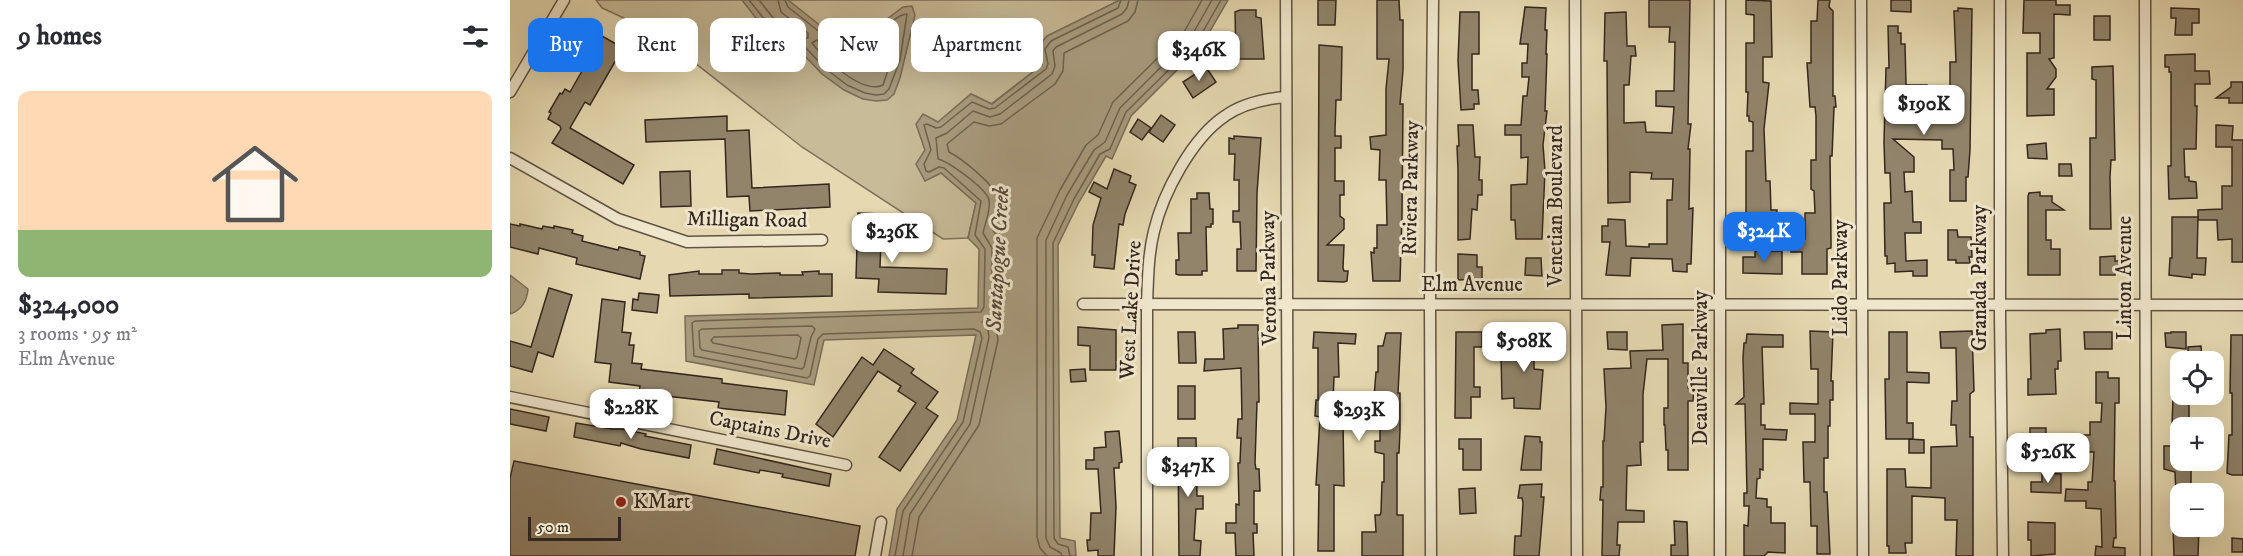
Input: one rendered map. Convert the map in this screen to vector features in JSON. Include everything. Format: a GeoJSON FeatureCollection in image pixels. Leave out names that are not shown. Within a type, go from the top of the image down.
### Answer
{"type":"FeatureCollection","features":[{"type":"Feature","properties":{"kind":"street"},"geometry":{"type":"LineString","coordinates":[[510,92],[564,0]]}},
{"type":"Feature","properties":{"kind":"street","name":"Verona Parkway"},"geometry":{"type":"LineString","coordinates":[[1286,0],[1285,97],[1289,304],[1288,556]]}},
{"type":"Feature","properties":{"kind":"street","name":"Riviera Parkway"},"geometry":{"type":"LineString","coordinates":[[1431,556],[1430,304],[1433,0]]}},
{"type":"Feature","properties":{"kind":"street","name":"Venetian Boulevard"},"geometry":{"type":"LineString","coordinates":[[1575,0],[1577,556]]}},
{"type":"Feature","properties":{"kind":"street","name":"Deauville Parkway"},"geometry":{"type":"LineString","coordinates":[[1720,0],[1720,556]]}},
{"type":"Feature","properties":{"kind":"street","name":"Lido Parkway"},"geometry":{"type":"LineString","coordinates":[[1861,0],[1863,556]]}},
{"type":"Feature","properties":{"kind":"street","name":"Granada Parkway"},"geometry":{"type":"LineString","coordinates":[[2000,0],[2003,556]]}},
{"type":"Feature","properties":{"kind":"street","name":"Linton Avenue"},"geometry":{"type":"LineString","coordinates":[[2145,0],[2146,556]]}},
{"type":"Feature","properties":{"kind":"street","name":"West Lake Drive"},"geometry":{"type":"LineString","coordinates":[[1147,556],[1147,304],[1148,269],[1154,230],[1170,189],[1191,153],[1208,130],[1223,116],[1252,103],[1285,97]]}},
{"type":"Feature","properties":{"kind":"street","name":"Milligan Road"},"geometry":{"type":"LineString","coordinates":[[510,158],[618,219],[687,242],[822,240]]}},
{"type":"Feature","properties":{"kind":"street","name":"Elm Avenue"},"geometry":{"type":"LineString","coordinates":[[1083,304],[2243,305]]}},
{"type":"Feature","properties":{"kind":"street","name":"Captains Drive"},"geometry":{"type":"LineString","coordinates":[[510,397],[846,465]]}},
{"type":"Feature","properties":{"kind":"street"},"geometry":{"type":"LineString","coordinates":[[875,556],[881,522]]}},
{"type":"Feature","properties":{"kind":"shaded area"},"geometry":{"type":"Polygon","coordinates":[[[596,0],[1120,0],[1047,36],[1043,41],[1043,18],[911,18],[911,72],[1033,72],[991,104],[971,94],[938,123],[923,115],[917,124],[925,150],[925,180],[941,173],[976,203],[968,238],[943,239],[802,147],[698,65],[698,18],[624,18],[602,8],[596,0]]]}},
{"type":"Feature","properties":{"kind":"water"},"geometry":{"type":"Polygon","coordinates":[[[742,0],[788,0],[818,24],[818,70],[806,57],[806,18],[756,18],[742,0]]]}},
{"type":"Feature","properties":{"kind":"water","name":"Santapogue Creek"},"geometry":{"type":"Polygon","coordinates":[[[1120,0],[1228,0],[1202,45],[1131,116],[1112,159],[1106,156],[1079,202],[1058,245],[1060,538],[1075,541],[1076,556],[889,556],[897,509],[957,420],[976,335],[824,340],[814,385],[686,361],[685,316],[978,308],[979,249],[968,238],[976,203],[941,173],[925,181],[916,164],[925,150],[916,124],[923,114],[938,122],[971,94],[992,104],[1033,72],[1043,72],[1043,41],[1047,36],[1120,0]]]}},
{"type":"Feature","properties":{"kind":"water"},"geometry":{"type":"Polygon","coordinates":[[[912,6],[915,15],[914,18],[911,18],[911,32],[900,78],[894,94],[887,100],[863,99],[844,90],[820,72],[899,72],[899,18],[888,18],[903,7],[912,6]]]}},
{"type":"Feature","properties":{"kind":"water"},"geometry":{"type":"Polygon","coordinates":[[[510,275],[528,289],[523,304],[510,314],[510,275]]]}},
{"type":"Feature","properties":{"kind":"building"},"geometry":{"type":"Polygon","coordinates":[[[1318,0],[1336,0],[1335,25],[1318,25],[1318,0]]]}},
{"type":"Feature","properties":{"kind":"building"},"geometry":{"type":"Polygon","coordinates":[[[1377,0],[1399,0],[1400,20],[1403,20],[1400,104],[1403,104],[1400,281],[1373,281],[1371,252],[1374,253],[1374,248],[1377,248],[1377,225],[1387,225],[1386,180],[1379,180],[1380,150],[1371,149],[1370,137],[1386,135],[1386,89],[1389,59],[1377,59],[1377,0]]]}},
{"type":"Feature","properties":{"kind":"building"},"geometry":{"type":"Polygon","coordinates":[[[1649,0],[1690,0],[1688,124],[1691,124],[1688,149],[1690,149],[1689,209],[1693,208],[1691,264],[1687,264],[1687,272],[1673,271],[1672,259],[1631,258],[1630,276],[1606,275],[1610,242],[1602,242],[1602,226],[1608,226],[1608,219],[1625,220],[1626,246],[1649,247],[1649,244],[1667,244],[1667,200],[1672,200],[1673,179],[1651,179],[1652,173],[1630,172],[1630,202],[1608,203],[1605,13],[1626,12],[1627,46],[1635,46],[1636,56],[1631,56],[1629,85],[1624,85],[1624,123],[1645,122],[1646,132],[1672,133],[1674,107],[1656,106],[1656,91],[1674,91],[1675,42],[1669,42],[1670,27],[1649,27],[1649,0]]]}},
{"type":"Feature","properties":{"kind":"building"},"geometry":{"type":"Polygon","coordinates":[[[1746,0],[1771,1],[1772,57],[1763,57],[1763,82],[1769,83],[1764,129],[1766,181],[1770,181],[1771,210],[1777,210],[1775,231],[1763,231],[1764,222],[1746,221],[1746,151],[1753,151],[1753,122],[1749,121],[1749,116],[1747,116],[1746,43],[1754,43],[1754,15],[1746,14],[1746,0]]]}},
{"type":"Feature","properties":{"kind":"building"},"geometry":{"type":"Polygon","coordinates":[[[1818,0],[1830,0],[1829,7],[1833,11],[1833,96],[1835,96],[1836,107],[1834,107],[1832,156],[1830,156],[1831,248],[1827,249],[1827,274],[1802,274],[1802,252],[1791,252],[1791,239],[1805,239],[1805,213],[1815,213],[1814,191],[1811,189],[1811,160],[1816,160],[1816,116],[1815,107],[1810,107],[1807,63],[1811,63],[1811,21],[1817,21],[1818,0]]]}},
{"type":"Feature","properties":{"kind":"building"},"geometry":{"type":"Polygon","coordinates":[[[1891,0],[1911,0],[1911,12],[1891,11],[1891,0]]]}},
{"type":"Feature","properties":{"kind":"building"},"geometry":{"type":"Polygon","coordinates":[[[2024,0],[2056,0],[2056,5],[2070,5],[2070,15],[2054,14],[2054,58],[2049,59],[2056,69],[2056,77],[2047,89],[2054,89],[2054,115],[2027,116],[2027,53],[2040,53],[2040,33],[2023,33],[2024,0]]]}},
{"type":"Feature","properties":{"kind":"building"},"geometry":{"type":"Polygon","coordinates":[[[1525,7],[1546,8],[1545,111],[1547,111],[1543,145],[1545,171],[1542,239],[1516,239],[1515,220],[1511,220],[1511,185],[1527,184],[1528,157],[1521,158],[1521,135],[1505,135],[1505,125],[1521,125],[1523,96],[1527,96],[1529,77],[1522,77],[1522,63],[1527,63],[1528,44],[1520,44],[1525,7]]]}},
{"type":"Feature","properties":{"kind":"building"},"geometry":{"type":"Polygon","coordinates":[[[1958,8],[1972,9],[1970,150],[1968,177],[1966,177],[1966,201],[1950,201],[1950,170],[1954,170],[1953,149],[1942,149],[1942,140],[1893,139],[1914,157],[1914,172],[1904,172],[1905,192],[1912,191],[1913,222],[1921,222],[1921,233],[1905,233],[1906,261],[1927,260],[1927,276],[1913,276],[1913,271],[1895,272],[1895,263],[1887,264],[1887,256],[1885,256],[1884,203],[1891,203],[1890,173],[1885,173],[1884,142],[1886,68],[1889,68],[1888,26],[1898,26],[1898,33],[1901,33],[1901,44],[1905,44],[1906,85],[1927,85],[1928,110],[1950,111],[1950,62],[1956,62],[1954,11],[1958,11],[1958,8]]]}},
{"type":"Feature","properties":{"kind":"building"},"geometry":{"type":"Polygon","coordinates":[[[2171,8],[2199,9],[2199,23],[2192,23],[2192,35],[2175,35],[2176,18],[2171,18],[2171,8]]]}},
{"type":"Feature","properties":{"kind":"building"},"geometry":{"type":"Polygon","coordinates":[[[1256,10],[1256,17],[1261,18],[1264,59],[1236,59],[1235,12],[1256,10]]]}},
{"type":"Feature","properties":{"kind":"building"},"geometry":{"type":"Polygon","coordinates":[[[1460,12],[1479,12],[1479,54],[1472,54],[1472,90],[1478,90],[1479,104],[1474,104],[1474,109],[1461,110],[1458,61],[1460,12]]]}},
{"type":"Feature","properties":{"kind":"building"},"geometry":{"type":"Polygon","coordinates":[[[2094,16],[2110,16],[2110,40],[2094,40],[2094,16]]]}},
{"type":"Feature","properties":{"kind":"building"},"geometry":{"type":"Polygon","coordinates":[[[603,37],[615,43],[615,62],[590,105],[585,102],[570,128],[634,165],[623,184],[552,143],[561,129],[548,119],[551,113],[549,112],[560,93],[562,94],[565,89],[570,92],[581,72],[603,72],[603,37]]]}},
{"type":"Feature","properties":{"kind":"building"},"geometry":{"type":"Polygon","coordinates":[[[1319,45],[1342,47],[1341,100],[1336,100],[1335,131],[1335,136],[1341,136],[1341,148],[1335,148],[1335,181],[1344,181],[1344,195],[1340,195],[1340,216],[1344,219],[1344,229],[1327,245],[1344,245],[1343,268],[1344,271],[1348,271],[1347,281],[1344,282],[1318,281],[1319,45]]]}},
{"type":"Feature","properties":{"kind":"building"},"geometry":{"type":"Polygon","coordinates":[[[2195,54],[2195,71],[2209,71],[2210,84],[2195,84],[2196,149],[2184,149],[2185,177],[2189,177],[2189,181],[2196,182],[2197,198],[2169,199],[2171,72],[2169,72],[2169,67],[2165,67],[2165,55],[2195,54]]]}},
{"type":"Feature","properties":{"kind":"building"},"geometry":{"type":"Polygon","coordinates":[[[2113,66],[2115,160],[2111,160],[2110,177],[2111,229],[2090,229],[2090,138],[2096,138],[2096,80],[2092,79],[2092,67],[2113,66]]]}},
{"type":"Feature","properties":{"kind":"building"},"geometry":{"type":"Polygon","coordinates":[[[1206,67],[1216,82],[1193,98],[1183,82],[1206,67]]]}},
{"type":"Feature","properties":{"kind":"building"},"geometry":{"type":"Polygon","coordinates":[[[2231,82],[2243,82],[2243,103],[2229,103],[2229,98],[2216,98],[2231,87],[2231,82]]]}},
{"type":"Feature","properties":{"kind":"building"},"geometry":{"type":"Polygon","coordinates":[[[1161,115],[1175,125],[1163,142],[1149,132],[1161,115]]]}},
{"type":"Feature","properties":{"kind":"building"},"geometry":{"type":"Polygon","coordinates":[[[727,116],[727,131],[749,130],[752,188],[829,184],[830,207],[750,211],[749,196],[727,197],[725,139],[646,142],[645,120],[727,116]]]}},
{"type":"Feature","properties":{"kind":"building"},"geometry":{"type":"Polygon","coordinates":[[[1138,119],[1151,128],[1142,140],[1130,132],[1138,119]]]}},
{"type":"Feature","properties":{"kind":"building"},"geometry":{"type":"Polygon","coordinates":[[[1458,125],[1473,125],[1475,157],[1480,157],[1479,180],[1482,180],[1482,195],[1478,195],[1477,210],[1472,209],[1470,239],[1458,240],[1457,146],[1459,146],[1458,125]]]}},
{"type":"Feature","properties":{"kind":"building"},"geometry":{"type":"Polygon","coordinates":[[[2216,125],[2233,126],[2232,140],[2243,140],[2243,262],[2232,262],[2232,239],[2218,240],[2217,220],[2198,220],[2198,210],[2222,209],[2222,186],[2232,186],[2232,147],[2216,147],[2216,125]]]}},
{"type":"Feature","properties":{"kind":"building"},"geometry":{"type":"Polygon","coordinates":[[[1234,136],[1261,138],[1257,193],[1256,271],[1237,271],[1237,249],[1241,249],[1240,222],[1233,222],[1233,211],[1239,211],[1239,180],[1234,180],[1235,154],[1229,154],[1229,138],[1234,139],[1234,136]]]}},
{"type":"Feature","properties":{"kind":"building"},"geometry":{"type":"Polygon","coordinates":[[[2046,143],[2047,159],[2028,158],[2027,145],[2046,143]]]}},
{"type":"Feature","properties":{"kind":"building"},"geometry":{"type":"Polygon","coordinates":[[[2059,164],[2071,164],[2072,176],[2059,176],[2059,164]]]}},
{"type":"Feature","properties":{"kind":"building"},"geometry":{"type":"Polygon","coordinates":[[[1114,169],[1131,176],[1129,182],[1136,185],[1123,225],[1119,224],[1114,269],[1094,267],[1093,225],[1101,198],[1089,192],[1094,182],[1107,189],[1114,169]]]}},
{"type":"Feature","properties":{"kind":"building"},"geometry":{"type":"Polygon","coordinates":[[[690,171],[691,206],[661,207],[660,172],[690,171]]]}},
{"type":"Feature","properties":{"kind":"building"},"geometry":{"type":"Polygon","coordinates":[[[2040,192],[2040,196],[2052,196],[2052,202],[2064,210],[2046,210],[2046,240],[2051,240],[2051,249],[2060,249],[2060,275],[2028,275],[2028,196],[2029,193],[2040,192]]]}},
{"type":"Feature","properties":{"kind":"building"},"geometry":{"type":"Polygon","coordinates":[[[1197,193],[1209,193],[1210,209],[1213,209],[1213,224],[1211,227],[1206,227],[1207,271],[1202,271],[1202,275],[1179,275],[1176,274],[1176,260],[1179,260],[1178,233],[1191,233],[1191,199],[1197,199],[1197,193]]]}},
{"type":"Feature","properties":{"kind":"building"},"geometry":{"type":"Polygon","coordinates":[[[858,213],[882,214],[880,267],[947,269],[946,294],[878,292],[879,279],[856,278],[858,213]]]}},
{"type":"Feature","properties":{"kind":"building"},"geometry":{"type":"Polygon","coordinates":[[[2172,217],[2198,217],[2197,258],[2206,258],[2205,275],[2192,274],[2192,278],[2169,275],[2170,258],[2172,258],[2172,217]]]}},
{"type":"Feature","properties":{"kind":"building"},"geometry":{"type":"Polygon","coordinates":[[[510,224],[542,229],[543,226],[554,228],[554,226],[573,230],[572,233],[583,236],[582,241],[618,250],[619,247],[640,252],[640,255],[645,256],[640,279],[576,264],[577,258],[539,248],[538,254],[510,247],[510,224]]]}},
{"type":"Feature","properties":{"kind":"building"},"geometry":{"type":"Polygon","coordinates":[[[1948,230],[1957,230],[1958,237],[1971,237],[1970,263],[1956,263],[1956,260],[1948,260],[1948,230]]]}},
{"type":"Feature","properties":{"kind":"building"},"geometry":{"type":"Polygon","coordinates":[[[1755,251],[1782,251],[1782,274],[1743,273],[1743,257],[1755,257],[1755,251]]]}},
{"type":"Feature","properties":{"kind":"building"},"geometry":{"type":"Polygon","coordinates":[[[1458,254],[1477,255],[1477,267],[1482,267],[1482,279],[1458,280],[1458,254]]]}},
{"type":"Feature","properties":{"kind":"building"},"geometry":{"type":"Polygon","coordinates":[[[2115,256],[2115,261],[2119,261],[2119,271],[2115,271],[2115,275],[2100,275],[2100,257],[2115,256]]]}},
{"type":"Feature","properties":{"kind":"building"},"geometry":{"type":"Polygon","coordinates":[[[1526,258],[1541,258],[1542,276],[1525,275],[1526,258]]]}},
{"type":"Feature","properties":{"kind":"building"},"geometry":{"type":"Polygon","coordinates":[[[722,270],[739,270],[739,273],[751,274],[803,275],[802,272],[819,271],[819,274],[832,274],[832,296],[749,298],[749,294],[670,296],[669,275],[699,271],[699,274],[722,274],[722,270]]]}},
{"type":"Feature","properties":{"kind":"building"},"geometry":{"type":"Polygon","coordinates":[[[549,288],[572,295],[553,357],[538,352],[532,372],[510,366],[510,341],[531,347],[549,288]]]}},
{"type":"Feature","properties":{"kind":"building"},"geometry":{"type":"Polygon","coordinates":[[[639,293],[659,295],[657,313],[632,310],[633,299],[638,300],[639,293]]]}},
{"type":"Feature","properties":{"kind":"building"},"geometry":{"type":"Polygon","coordinates":[[[602,299],[625,302],[622,332],[631,333],[629,345],[634,345],[632,363],[642,364],[641,369],[722,379],[722,383],[787,391],[785,415],[718,408],[719,402],[639,393],[640,386],[609,382],[611,364],[595,362],[602,299]]]}},
{"type":"Feature","properties":{"kind":"building"},"geometry":{"type":"Polygon","coordinates":[[[1683,324],[1683,363],[1688,363],[1688,388],[1694,388],[1693,401],[1688,401],[1688,470],[1668,470],[1664,408],[1668,408],[1668,359],[1647,359],[1643,394],[1643,442],[1640,442],[1641,465],[1627,466],[1626,510],[1644,511],[1644,522],[1618,522],[1619,556],[1602,556],[1603,500],[1600,500],[1601,487],[1603,487],[1606,407],[1604,369],[1631,368],[1630,351],[1663,350],[1662,325],[1683,324]]]}},
{"type":"Feature","properties":{"kind":"building"},"geometry":{"type":"Polygon","coordinates":[[[1238,325],[1258,325],[1259,402],[1257,402],[1255,463],[1256,469],[1259,469],[1260,491],[1254,491],[1254,524],[1257,524],[1257,533],[1253,533],[1254,556],[1236,556],[1235,533],[1226,533],[1226,523],[1236,523],[1236,504],[1239,505],[1238,463],[1240,463],[1241,438],[1237,438],[1238,419],[1242,419],[1241,368],[1204,371],[1205,359],[1224,359],[1223,329],[1238,328],[1238,325]]]}},
{"type":"Feature","properties":{"kind":"building"},"geometry":{"type":"Polygon","coordinates":[[[1078,327],[1116,330],[1116,370],[1090,370],[1090,346],[1078,345],[1078,327]]]}},
{"type":"Feature","properties":{"kind":"building"},"geometry":{"type":"Polygon","coordinates":[[[2060,329],[2061,361],[2058,361],[2058,369],[2055,369],[2056,394],[2028,395],[2028,379],[2031,379],[2030,334],[2060,329]]]}},
{"type":"Feature","properties":{"kind":"building"},"geometry":{"type":"Polygon","coordinates":[[[1810,331],[1833,332],[1831,381],[1833,381],[1833,400],[1830,400],[1828,458],[1824,458],[1824,492],[1827,492],[1830,554],[1817,554],[1817,526],[1811,526],[1810,482],[1804,482],[1803,442],[1815,442],[1815,414],[1790,414],[1790,403],[1818,404],[1818,369],[1811,369],[1810,331]]]}},
{"type":"Feature","properties":{"kind":"building"},"geometry":{"type":"Polygon","coordinates":[[[1972,331],[1974,391],[1970,394],[1970,437],[1973,437],[1973,556],[1956,556],[1957,520],[1945,520],[1945,498],[1912,496],[1912,543],[1905,543],[1906,553],[1889,553],[1889,546],[1887,546],[1887,469],[1905,469],[1906,487],[1931,488],[1931,447],[1957,446],[1956,425],[1951,425],[1952,401],[1957,401],[1956,348],[1941,348],[1940,332],[1972,331]]]}},
{"type":"Feature","properties":{"kind":"building"},"geometry":{"type":"Polygon","coordinates":[[[1178,332],[1195,332],[1196,363],[1179,363],[1178,332]]]}},
{"type":"Feature","properties":{"kind":"building"},"geometry":{"type":"Polygon","coordinates":[[[1314,332],[1356,334],[1355,344],[1338,343],[1339,377],[1334,377],[1333,401],[1342,401],[1342,410],[1373,410],[1376,372],[1378,372],[1378,346],[1383,346],[1386,333],[1401,333],[1397,515],[1403,515],[1403,556],[1362,556],[1362,532],[1376,532],[1375,515],[1380,515],[1381,512],[1384,454],[1375,452],[1375,441],[1380,441],[1380,422],[1343,421],[1344,486],[1334,485],[1334,551],[1318,551],[1319,485],[1316,485],[1320,417],[1315,416],[1316,400],[1318,400],[1318,348],[1313,348],[1314,332]]]}},
{"type":"Feature","properties":{"kind":"building"},"geometry":{"type":"Polygon","coordinates":[[[1456,332],[1482,332],[1482,347],[1474,347],[1474,387],[1480,387],[1480,397],[1471,397],[1471,418],[1455,418],[1456,332]]]}},
{"type":"Feature","properties":{"kind":"building"},"geometry":{"type":"Polygon","coordinates":[[[1523,332],[1543,332],[1545,351],[1534,351],[1534,369],[1543,370],[1540,409],[1514,408],[1514,398],[1502,399],[1501,356],[1519,356],[1519,339],[1524,339],[1523,332]]]}},
{"type":"Feature","properties":{"kind":"building"},"geometry":{"type":"Polygon","coordinates":[[[1607,332],[1627,332],[1627,350],[1608,349],[1607,332]]]}},
{"type":"Feature","properties":{"kind":"building"},"geometry":{"type":"Polygon","coordinates":[[[1889,332],[1907,332],[1907,372],[1929,373],[1929,383],[1907,382],[1907,423],[1913,423],[1913,439],[1886,439],[1885,379],[1889,379],[1889,332]]]}},
{"type":"Feature","properties":{"kind":"building"},"geometry":{"type":"Polygon","coordinates":[[[2084,332],[2112,332],[2112,349],[2085,349],[2084,332]]]}},
{"type":"Feature","properties":{"kind":"building"},"geometry":{"type":"Polygon","coordinates":[[[2186,332],[2186,349],[2166,347],[2165,333],[2186,332]]]}},
{"type":"Feature","properties":{"kind":"building"},"geometry":{"type":"Polygon","coordinates":[[[1747,334],[1783,335],[1783,347],[1762,347],[1764,404],[1761,404],[1761,425],[1765,425],[1765,429],[1787,430],[1786,440],[1763,439],[1763,470],[1760,469],[1760,478],[1757,479],[1756,498],[1767,499],[1767,507],[1771,507],[1771,523],[1785,523],[1785,553],[1768,552],[1764,556],[1744,556],[1744,525],[1748,526],[1749,506],[1744,506],[1744,493],[1747,493],[1745,404],[1736,404],[1744,397],[1743,358],[1747,334]]]}},
{"type":"Feature","properties":{"kind":"building"},"geometry":{"type":"Polygon","coordinates":[[[2231,335],[2243,335],[2243,475],[2227,473],[2229,435],[2232,435],[2231,335]]]}},
{"type":"Feature","properties":{"kind":"building"},"geometry":{"type":"Polygon","coordinates":[[[2201,346],[2201,351],[2188,351],[2188,347],[2201,346]]]}},
{"type":"Feature","properties":{"kind":"building"},"geometry":{"type":"Polygon","coordinates":[[[884,349],[914,369],[911,373],[938,392],[926,408],[938,416],[900,471],[879,457],[916,403],[898,391],[901,386],[878,371],[833,437],[816,424],[862,357],[873,365],[884,349]]]}},
{"type":"Feature","properties":{"kind":"building"},"geometry":{"type":"Polygon","coordinates":[[[1085,369],[1086,381],[1071,382],[1070,370],[1085,369]]]}},
{"type":"Feature","properties":{"kind":"building"},"geometry":{"type":"Polygon","coordinates":[[[2096,372],[2108,372],[2108,378],[2119,378],[2119,403],[2115,403],[2116,538],[2114,538],[2113,547],[2125,548],[2125,556],[2095,556],[2096,546],[2102,547],[2101,509],[2086,508],[2086,501],[2065,501],[2066,489],[2088,490],[2088,482],[2092,482],[2094,452],[2084,452],[2084,435],[2090,435],[2090,422],[2101,422],[2102,403],[2096,403],[2096,372]]]}},
{"type":"Feature","properties":{"kind":"building"},"geometry":{"type":"Polygon","coordinates":[[[1178,386],[1195,386],[1195,419],[1178,419],[1178,386]]]}},
{"type":"Feature","properties":{"kind":"building"},"geometry":{"type":"Polygon","coordinates":[[[2173,405],[2189,405],[2189,417],[2172,417],[2173,405]]]}},
{"type":"Feature","properties":{"kind":"building"},"geometry":{"type":"Polygon","coordinates":[[[510,409],[549,417],[546,431],[510,424],[510,409]]]}},
{"type":"Feature","properties":{"kind":"building"},"geometry":{"type":"Polygon","coordinates":[[[576,423],[622,429],[691,445],[689,458],[621,443],[620,446],[574,437],[576,423]]]}},
{"type":"Feature","properties":{"kind":"building"},"geometry":{"type":"Polygon","coordinates":[[[2030,428],[2046,428],[2046,448],[2033,448],[2030,428]]]}},
{"type":"Feature","properties":{"kind":"building"},"geometry":{"type":"Polygon","coordinates":[[[1119,431],[1122,462],[1119,463],[1119,468],[1114,468],[1116,507],[1114,556],[1098,556],[1098,550],[1088,551],[1087,540],[1090,540],[1091,513],[1101,513],[1098,469],[1086,469],[1086,460],[1094,460],[1094,448],[1106,447],[1105,432],[1119,431]]]}},
{"type":"Feature","properties":{"kind":"building"},"geometry":{"type":"Polygon","coordinates":[[[1525,436],[1540,437],[1540,442],[1542,442],[1541,470],[1521,470],[1525,436]]]}},
{"type":"Feature","properties":{"kind":"building"},"geometry":{"type":"Polygon","coordinates":[[[1178,438],[1196,438],[1197,496],[1203,496],[1203,509],[1196,509],[1194,540],[1201,541],[1200,556],[1179,556],[1178,438]]]}},
{"type":"Feature","properties":{"kind":"building"},"geometry":{"type":"Polygon","coordinates":[[[1459,439],[1481,439],[1481,470],[1463,470],[1463,449],[1459,449],[1459,439]]]}},
{"type":"Feature","properties":{"kind":"building"},"geometry":{"type":"Polygon","coordinates":[[[1909,439],[1924,440],[1924,453],[1909,453],[1909,439]]]}},
{"type":"Feature","properties":{"kind":"building"},"geometry":{"type":"Polygon","coordinates":[[[2164,446],[2170,446],[2170,471],[2164,469],[2164,446]]]}},
{"type":"Feature","properties":{"kind":"building"},"geometry":{"type":"Polygon","coordinates":[[[717,449],[831,474],[829,486],[782,477],[783,474],[760,470],[759,473],[714,464],[717,449]]]}},
{"type":"Feature","properties":{"kind":"building","name":"KMart"},"geometry":{"type":"Polygon","coordinates":[[[514,461],[860,526],[855,556],[510,556],[510,478],[514,461]]]}},
{"type":"Feature","properties":{"kind":"building"},"geometry":{"type":"Polygon","coordinates":[[[2171,471],[2191,471],[2191,483],[2176,483],[2175,472],[2171,471]]]}},
{"type":"Feature","properties":{"kind":"building"},"geometry":{"type":"Polygon","coordinates":[[[2042,473],[2061,474],[2061,493],[2031,492],[2031,482],[2042,482],[2042,473]]]}},
{"type":"Feature","properties":{"kind":"building"},"geometry":{"type":"Polygon","coordinates":[[[1542,484],[1541,497],[1544,497],[1539,556],[1514,556],[1515,536],[1521,536],[1523,503],[1522,498],[1518,498],[1520,485],[1542,484]]]}},
{"type":"Feature","properties":{"kind":"building"},"geometry":{"type":"Polygon","coordinates":[[[1475,488],[1476,513],[1460,514],[1459,489],[1475,488]]]}},
{"type":"Feature","properties":{"kind":"building"},"geometry":{"type":"Polygon","coordinates":[[[1674,521],[1687,522],[1688,556],[1671,556],[1671,545],[1675,545],[1674,521]]]}},
{"type":"Feature","properties":{"kind":"building"},"geometry":{"type":"Polygon","coordinates":[[[2028,522],[2055,523],[2055,554],[2031,556],[2028,522]]]}},
{"type":"Feature","properties":{"kind":"building"},"geometry":{"type":"Polygon","coordinates":[[[2173,537],[2199,537],[2198,556],[2174,556],[2173,537]]]}},
{"type":"Feature","properties":{"kind":"building"},"geometry":{"type":"Polygon","coordinates":[[[2232,538],[2243,539],[2243,552],[2232,552],[2232,538]]]}},
{"type":"Feature","properties":{"kind":"place","name":"KMart"},"geometry":{"type":"Point","coordinates":[621,502]}}]}
